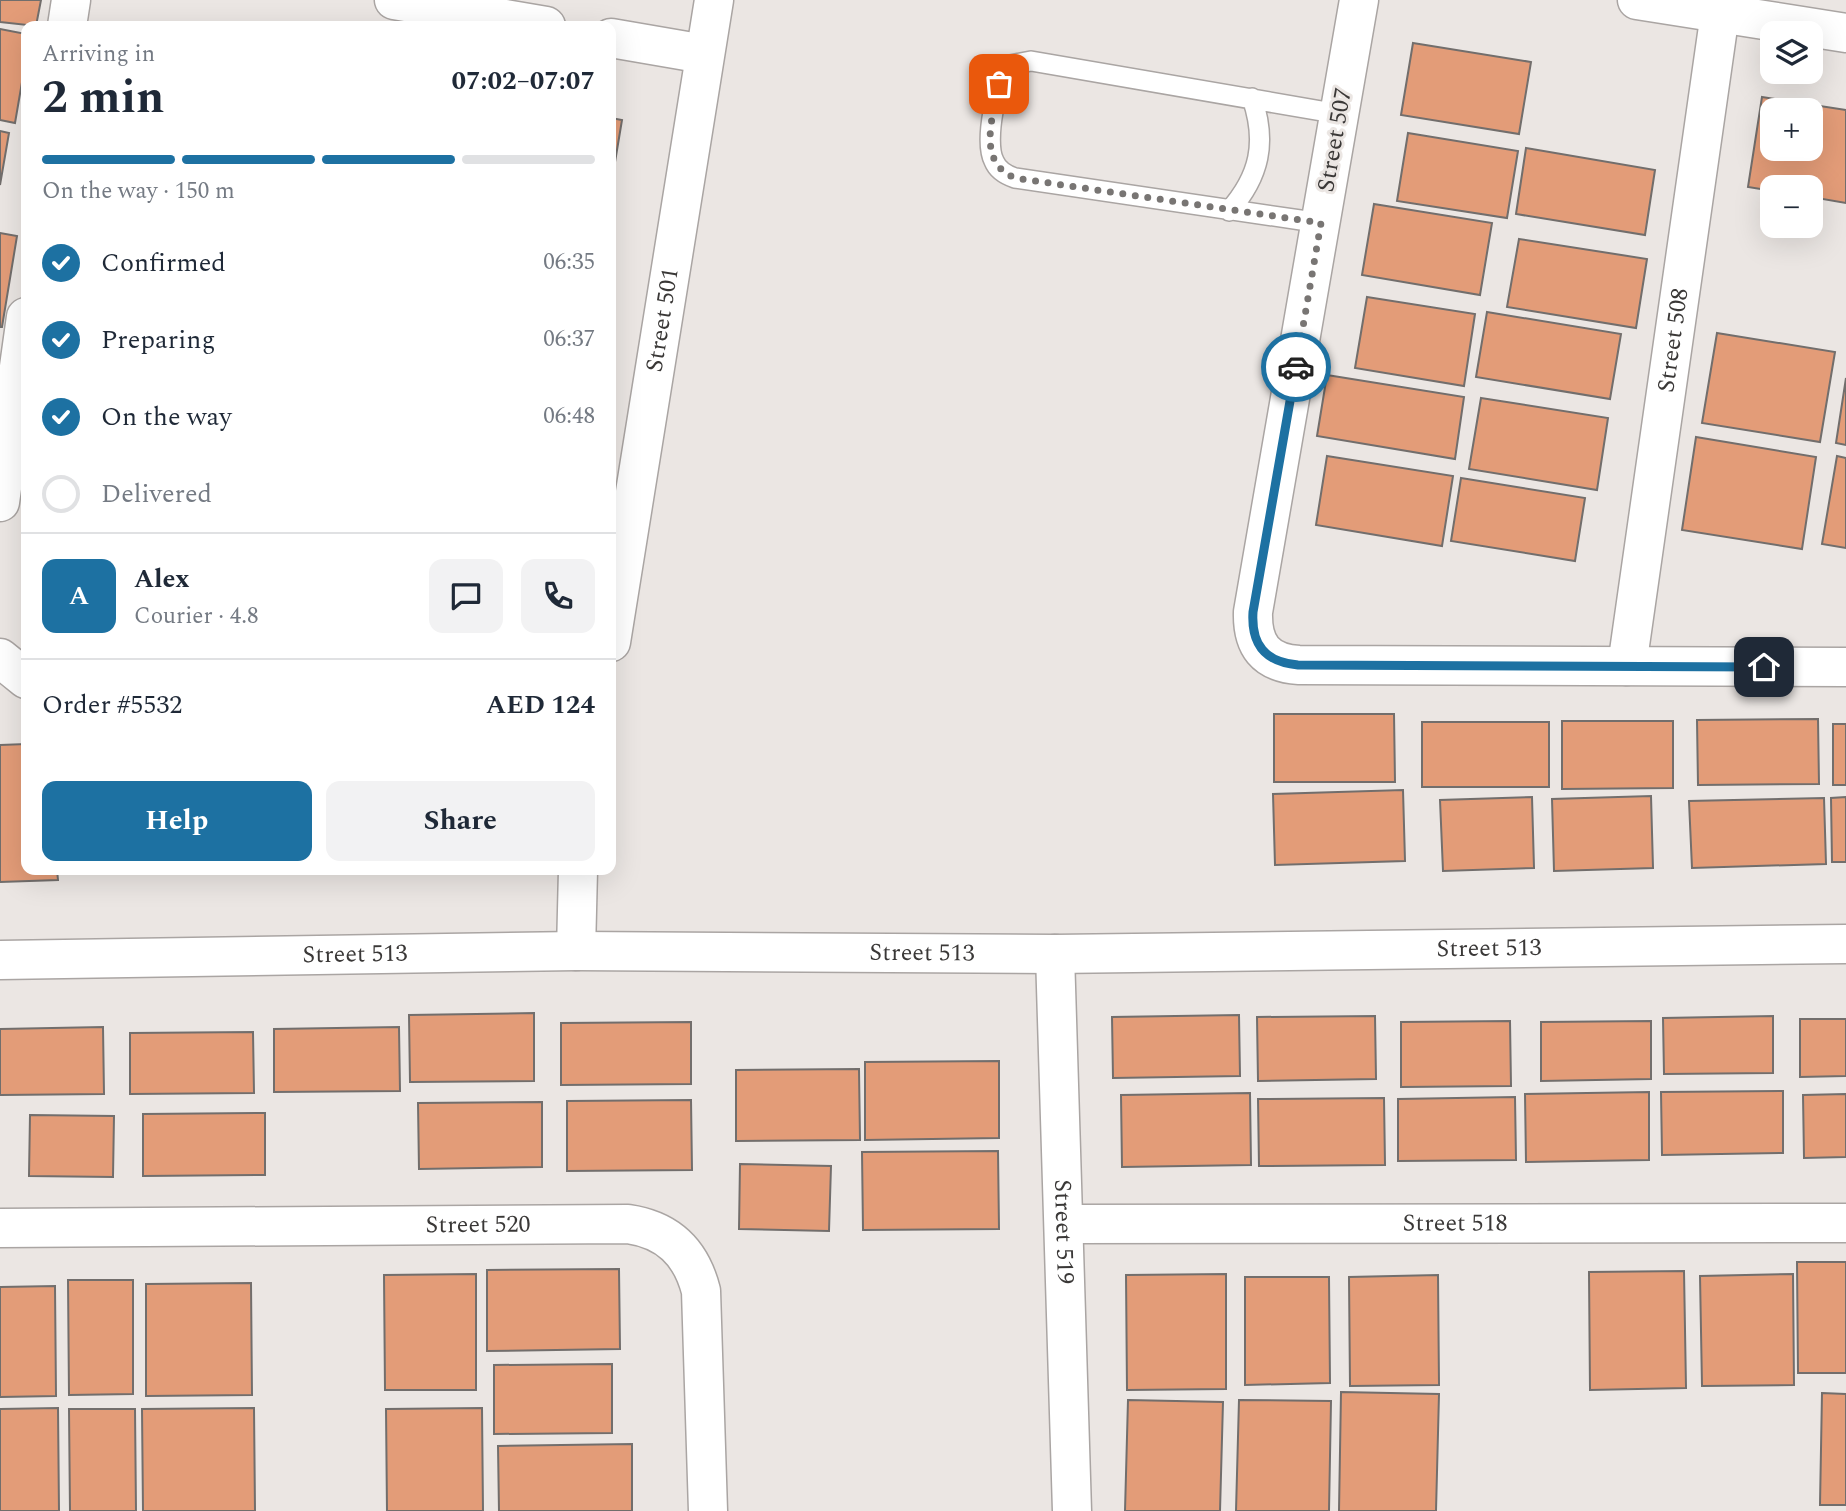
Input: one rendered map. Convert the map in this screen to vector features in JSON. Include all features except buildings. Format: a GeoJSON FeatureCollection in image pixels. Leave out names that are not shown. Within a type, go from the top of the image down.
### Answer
{"type":"FeatureCollection","features":[{"type":"Feature","properties":{"kind":"street"},"geometry":{"type":"LineString","coordinates":[[68,21],[71,0]]}},
{"type":"Feature","properties":{"kind":"street"},"geometry":{"type":"LineString","coordinates":[[394,0],[430,16],[488,21]]}},
{"type":"Feature","properties":{"kind":"street","name":"Street 501"},"geometry":{"type":"LineString","coordinates":[[616,610],[714,0]]}},
{"type":"Feature","properties":{"kind":"street","name":"Street 507"},"geometry":{"type":"LineString","coordinates":[[1359,0],[1253,612],[1255,640],[1262,652],[1273,660],[1298,665],[1846,667]]}},
{"type":"Feature","properties":{"kind":"street"},"geometry":{"type":"LineString","coordinates":[[1637,0],[1846,33]]}},
{"type":"Feature","properties":{"kind":"street","name":"Street 508"},"geometry":{"type":"LineString","coordinates":[[1627,666],[1720,13]]}},
{"type":"Feature","properties":{"kind":"street"},"geometry":{"type":"LineString","coordinates":[[616,39],[704,54]]}},
{"type":"Feature","properties":{"kind":"street"},"geometry":{"type":"LineString","coordinates":[[0,502],[21,353]]}},
{"type":"Feature","properties":{"kind":"street"},"geometry":{"type":"LineString","coordinates":[[0,658],[21,675]]}},
{"type":"Feature","properties":{"kind":"street"},"geometry":{"type":"LineString","coordinates":[[576,951],[578,875]]}},
{"type":"Feature","properties":{"kind":"street","name":"Street 513"},"geometry":{"type":"LineString","coordinates":[[0,960],[576,951],[1055,954],[1846,944]]}},
{"type":"Feature","properties":{"kind":"street","name":"Street 519"},"geometry":{"type":"LineString","coordinates":[[1055,954],[1072,1511]]}},
{"type":"Feature","properties":{"kind":"street","name":"Street 518"},"geometry":{"type":"LineString","coordinates":[[1065,1224],[1846,1223]]}},
{"type":"Feature","properties":{"kind":"street","name":"Street 520"},"geometry":{"type":"LineString","coordinates":[[0,1228],[646,1227],[677,1244],[688,1258],[701,1291],[708,1511]]}},
{"type":"Feature","properties":{"kind":"lane"},"geometry":{"type":"LineString","coordinates":[[1321,223],[1229,211],[1005,174],[997,167],[990,150],[999,84],[1010,65],[1031,61],[1339,114]]}},
{"type":"Feature","properties":{"kind":"lane"},"geometry":{"type":"LineString","coordinates":[[1229,211],[1246,192],[1256,170],[1261,146],[1260,121],[1252,98]]}},
{"type":"Feature","properties":{"kind":"way so far"},"geometry":{"type":"LineString","coordinates":[[999,84],[990,150],[992,159],[1005,174],[1015,178],[1321,223],[1296,367]]}},
{"type":"Feature","properties":{"kind":"route"},"geometry":{"type":"LineString","coordinates":[[1296,367],[1253,612],[1255,640],[1262,652],[1273,660],[1298,665],[1764,667]]}}]}
